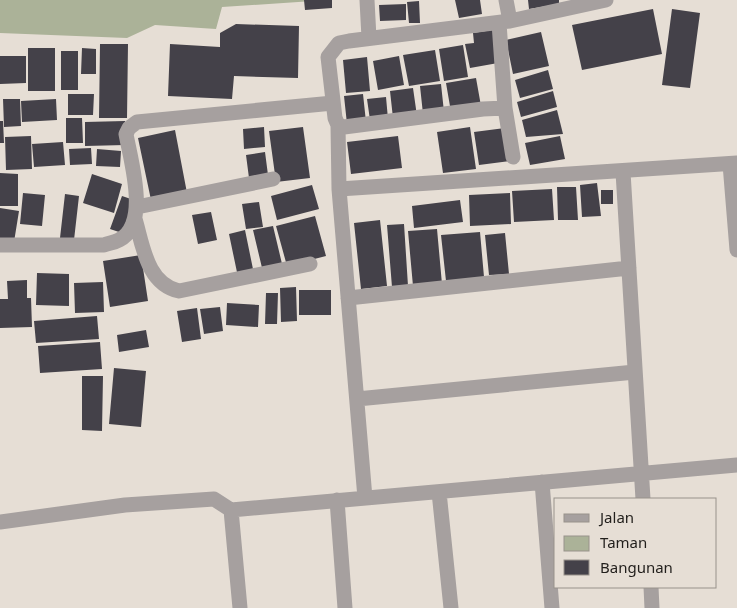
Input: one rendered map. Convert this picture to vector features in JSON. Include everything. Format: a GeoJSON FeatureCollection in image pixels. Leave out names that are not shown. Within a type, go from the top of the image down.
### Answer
{"type":"FeatureCollection","features":[{"type":"Feature","properties":{"kind":"street"},"geometry":{"type":"LineString","coordinates":[[367,0],[369,38]]}},
{"type":"Feature","properties":{"kind":"street"},"geometry":{"type":"LineString","coordinates":[[506,0],[504,22],[505,108],[513,157]]}},
{"type":"Feature","properties":{"kind":"street"},"geometry":{"type":"LineString","coordinates":[[365,498],[339,189],[338,125],[333,104],[328,57],[339,44],[369,38],[504,22],[606,0]]}},
{"type":"Feature","properties":{"kind":"street"},"geometry":{"type":"LineString","coordinates":[[310,264],[179,291],[170,289],[154,276],[136,213],[126,134],[129,128],[137,122],[333,104]]}},
{"type":"Feature","properties":{"kind":"street"},"geometry":{"type":"LineString","coordinates":[[338,125],[351,128],[483,109],[505,108]]}},
{"type":"Feature","properties":{"kind":"street"},"geometry":{"type":"LineString","coordinates":[[339,189],[623,172],[734,163],[737,250]]}},
{"type":"Feature","properties":{"kind":"street"},"geometry":{"type":"LineString","coordinates":[[623,172],[643,498]]}},
{"type":"Feature","properties":{"kind":"street"},"geometry":{"type":"LineString","coordinates":[[136,213],[273,179]]}},
{"type":"Feature","properties":{"kind":"street"},"geometry":{"type":"LineString","coordinates":[[0,245],[104,245],[119,240],[129,231],[136,213]]}},
{"type":"Feature","properties":{"kind":"street"},"geometry":{"type":"LineString","coordinates":[[348,298],[629,268]]}},
{"type":"Feature","properties":{"kind":"street"},"geometry":{"type":"LineString","coordinates":[[357,399],[635,372]]}},
{"type":"Feature","properties":{"kind":"street"},"geometry":{"type":"LineString","coordinates":[[0,522],[125,505],[214,499],[231,510],[737,465]]}},
{"type":"Feature","properties":{"kind":"street"},"geometry":{"type":"LineString","coordinates":[[542,482],[552,608]]}},
{"type":"Feature","properties":{"kind":"street"},"geometry":{"type":"LineString","coordinates":[[438,492],[451,608]]}},
{"type":"Feature","properties":{"kind":"street"},"geometry":{"type":"LineString","coordinates":[[337,500],[344,608]]}},
{"type":"Feature","properties":{"kind":"street"},"geometry":{"type":"LineString","coordinates":[[231,510],[240,608]]}},
{"type":"Feature","properties":{"kind":"street"},"geometry":{"type":"LineString","coordinates":[[650,588],[652,608]]}},
{"type":"Feature","properties":{"kind":"green space"},"geometry":{"type":"Polygon","coordinates":[[[0,0],[313,1],[222,7],[216,29],[155,25],[127,38],[0,33],[0,0]]]}},
{"type":"Feature","properties":{"kind":"building"},"geometry":{"type":"Polygon","coordinates":[[[304,0],[332,0],[332,8],[305,10],[304,0]]]}},
{"type":"Feature","properties":{"kind":"building"},"geometry":{"type":"Polygon","coordinates":[[[455,0],[480,0],[482,14],[459,18],[455,0]]]}},
{"type":"Feature","properties":{"kind":"building"},"geometry":{"type":"Polygon","coordinates":[[[528,0],[559,0],[559,4],[529,9],[528,0]]]}},
{"type":"Feature","properties":{"kind":"building"},"geometry":{"type":"Polygon","coordinates":[[[419,1],[420,23],[409,23],[407,2],[419,1]]]}},
{"type":"Feature","properties":{"kind":"building"},"geometry":{"type":"Polygon","coordinates":[[[406,4],[406,20],[380,21],[379,5],[406,4]]]}},
{"type":"Feature","properties":{"kind":"building"},"geometry":{"type":"Polygon","coordinates":[[[653,9],[662,54],[582,70],[572,25],[653,9]]]}},
{"type":"Feature","properties":{"kind":"building"},"geometry":{"type":"Polygon","coordinates":[[[672,9],[700,13],[690,88],[662,85],[672,9]]]}},
{"type":"Feature","properties":{"kind":"building"},"geometry":{"type":"Polygon","coordinates":[[[236,24],[299,26],[298,78],[234,76],[232,99],[168,96],[170,44],[220,47],[220,33],[236,24]]]}},
{"type":"Feature","properties":{"kind":"building"},"geometry":{"type":"Polygon","coordinates":[[[493,30],[498,63],[470,68],[465,44],[474,43],[473,33],[493,30]]]}},
{"type":"Feature","properties":{"kind":"building"},"geometry":{"type":"Polygon","coordinates":[[[541,32],[549,66],[513,74],[506,40],[541,32]]]}},
{"type":"Feature","properties":{"kind":"building"},"geometry":{"type":"Polygon","coordinates":[[[100,44],[128,44],[127,118],[99,118],[100,44]]]}},
{"type":"Feature","properties":{"kind":"building"},"geometry":{"type":"Polygon","coordinates":[[[463,45],[468,77],[444,81],[439,49],[463,45]]]}},
{"type":"Feature","properties":{"kind":"building"},"geometry":{"type":"Polygon","coordinates":[[[28,48],[55,48],[55,91],[28,91],[28,48]]]}},
{"type":"Feature","properties":{"kind":"building"},"geometry":{"type":"Polygon","coordinates":[[[82,48],[96,49],[96,74],[81,74],[82,48]]]}},
{"type":"Feature","properties":{"kind":"building"},"geometry":{"type":"Polygon","coordinates":[[[435,50],[440,81],[409,86],[403,55],[435,50]]]}},
{"type":"Feature","properties":{"kind":"building"},"geometry":{"type":"Polygon","coordinates":[[[61,51],[78,51],[78,90],[61,90],[61,51]]]}},
{"type":"Feature","properties":{"kind":"building"},"geometry":{"type":"Polygon","coordinates":[[[0,56],[26,56],[26,83],[0,84],[0,56]]]}},
{"type":"Feature","properties":{"kind":"building"},"geometry":{"type":"Polygon","coordinates":[[[399,56],[404,85],[378,90],[373,61],[399,56]]]}},
{"type":"Feature","properties":{"kind":"building"},"geometry":{"type":"Polygon","coordinates":[[[367,57],[370,91],[346,93],[343,60],[367,57]]]}},
{"type":"Feature","properties":{"kind":"building"},"geometry":{"type":"Polygon","coordinates":[[[548,70],[553,89],[520,98],[515,80],[548,70]]]}},
{"type":"Feature","properties":{"kind":"building"},"geometry":{"type":"Polygon","coordinates":[[[476,78],[481,106],[451,112],[446,83],[476,78]]]}},
{"type":"Feature","properties":{"kind":"building"},"geometry":{"type":"Polygon","coordinates":[[[441,84],[444,112],[423,114],[420,86],[441,84]]]}},
{"type":"Feature","properties":{"kind":"building"},"geometry":{"type":"Polygon","coordinates":[[[413,88],[417,116],[393,118],[390,91],[413,88]]]}},
{"type":"Feature","properties":{"kind":"building"},"geometry":{"type":"Polygon","coordinates":[[[553,91],[557,107],[521,117],[517,102],[553,91]]]}},
{"type":"Feature","properties":{"kind":"building"},"geometry":{"type":"Polygon","coordinates":[[[68,94],[94,94],[93,115],[68,115],[68,94]]]}},
{"type":"Feature","properties":{"kind":"building"},"geometry":{"type":"Polygon","coordinates":[[[363,94],[366,122],[347,124],[344,96],[363,94]]]}},
{"type":"Feature","properties":{"kind":"building"},"geometry":{"type":"Polygon","coordinates":[[[386,97],[388,119],[370,120],[367,99],[386,97]]]}},
{"type":"Feature","properties":{"kind":"building"},"geometry":{"type":"Polygon","coordinates":[[[3,99],[20,99],[21,126],[4,127],[3,99]]]}},
{"type":"Feature","properties":{"kind":"building"},"geometry":{"type":"Polygon","coordinates":[[[56,99],[57,120],[22,122],[21,101],[56,99]]]}},
{"type":"Feature","properties":{"kind":"building"},"geometry":{"type":"Polygon","coordinates":[[[557,110],[563,134],[526,137],[522,120],[557,110]]]}},
{"type":"Feature","properties":{"kind":"building"},"geometry":{"type":"Polygon","coordinates":[[[66,118],[82,118],[83,143],[66,143],[66,118]]]}},
{"type":"Feature","properties":{"kind":"building"},"geometry":{"type":"Polygon","coordinates":[[[0,121],[3,121],[4,143],[0,143],[0,121]]]}},
{"type":"Feature","properties":{"kind":"building"},"geometry":{"type":"Polygon","coordinates":[[[125,121],[125,145],[85,146],[85,122],[125,121]]]}},
{"type":"Feature","properties":{"kind":"building"},"geometry":{"type":"Polygon","coordinates":[[[264,127],[265,147],[244,149],[243,129],[264,127]]]}},
{"type":"Feature","properties":{"kind":"building"},"geometry":{"type":"Polygon","coordinates":[[[303,127],[310,178],[276,182],[269,131],[303,127]]]}},
{"type":"Feature","properties":{"kind":"building"},"geometry":{"type":"Polygon","coordinates":[[[470,127],[476,169],[443,173],[437,132],[470,127]]]}},
{"type":"Feature","properties":{"kind":"building"},"geometry":{"type":"Polygon","coordinates":[[[505,128],[510,161],[479,165],[474,132],[505,128]]]}},
{"type":"Feature","properties":{"kind":"building"},"geometry":{"type":"Polygon","coordinates":[[[175,130],[187,193],[151,200],[138,138],[175,130]]]}},
{"type":"Feature","properties":{"kind":"building"},"geometry":{"type":"Polygon","coordinates":[[[31,136],[32,169],[6,170],[5,137],[31,136]]]}},
{"type":"Feature","properties":{"kind":"building"},"geometry":{"type":"Polygon","coordinates":[[[398,136],[402,168],[351,174],[347,142],[398,136]]]}},
{"type":"Feature","properties":{"kind":"building"},"geometry":{"type":"Polygon","coordinates":[[[560,136],[565,159],[530,165],[525,143],[560,136]]]}},
{"type":"Feature","properties":{"kind":"building"},"geometry":{"type":"Polygon","coordinates":[[[63,142],[65,165],[34,167],[32,144],[63,142]]]}},
{"type":"Feature","properties":{"kind":"building"},"geometry":{"type":"Polygon","coordinates":[[[91,148],[92,164],[70,165],[69,149],[91,148]]]}},
{"type":"Feature","properties":{"kind":"building"},"geometry":{"type":"Polygon","coordinates":[[[97,149],[121,151],[120,167],[96,166],[97,149]]]}},
{"type":"Feature","properties":{"kind":"building"},"geometry":{"type":"Polygon","coordinates":[[[265,152],[268,175],[249,178],[246,155],[265,152]]]}},
{"type":"Feature","properties":{"kind":"building"},"geometry":{"type":"Polygon","coordinates":[[[0,173],[18,174],[18,206],[0,206],[0,173]]]}},
{"type":"Feature","properties":{"kind":"building"},"geometry":{"type":"Polygon","coordinates":[[[92,174],[122,184],[114,213],[83,203],[92,174]]]}},
{"type":"Feature","properties":{"kind":"building"},"geometry":{"type":"Polygon","coordinates":[[[597,183],[601,216],[582,217],[580,185],[597,183]]]}},
{"type":"Feature","properties":{"kind":"building"},"geometry":{"type":"Polygon","coordinates":[[[312,185],[319,209],[277,220],[271,196],[312,185]]]}},
{"type":"Feature","properties":{"kind":"building"},"geometry":{"type":"Polygon","coordinates":[[[557,187],[576,187],[578,220],[558,220],[557,187]]]}},
{"type":"Feature","properties":{"kind":"building"},"geometry":{"type":"Polygon","coordinates":[[[552,189],[554,220],[514,222],[512,191],[552,189]]]}},
{"type":"Feature","properties":{"kind":"building"},"geometry":{"type":"Polygon","coordinates":[[[601,190],[613,190],[613,204],[601,204],[601,190]]]}},
{"type":"Feature","properties":{"kind":"building"},"geometry":{"type":"Polygon","coordinates":[[[23,193],[45,195],[42,226],[20,224],[23,193]]]}},
{"type":"Feature","properties":{"kind":"building"},"geometry":{"type":"Polygon","coordinates":[[[510,193],[511,224],[470,226],[469,195],[510,193]]]}},
{"type":"Feature","properties":{"kind":"building"},"geometry":{"type":"Polygon","coordinates":[[[65,194],[79,196],[74,240],[60,238],[65,194]]]}},
{"type":"Feature","properties":{"kind":"building"},"geometry":{"type":"Polygon","coordinates":[[[122,196],[134,200],[122,233],[110,229],[122,196]]]}},
{"type":"Feature","properties":{"kind":"building"},"geometry":{"type":"Polygon","coordinates":[[[460,200],[463,222],[414,228],[412,206],[460,200]]]}},
{"type":"Feature","properties":{"kind":"building"},"geometry":{"type":"Polygon","coordinates":[[[259,202],[263,227],[246,229],[242,204],[259,202]]]}},
{"type":"Feature","properties":{"kind":"building"},"geometry":{"type":"Polygon","coordinates":[[[0,208],[19,211],[14,242],[0,240],[0,208]]]}},
{"type":"Feature","properties":{"kind":"building"},"geometry":{"type":"Polygon","coordinates":[[[211,212],[217,240],[198,244],[192,215],[211,212]]]}},
{"type":"Feature","properties":{"kind":"building"},"geometry":{"type":"Polygon","coordinates":[[[315,216],[326,256],[287,266],[276,226],[315,216]]]}},
{"type":"Feature","properties":{"kind":"building"},"geometry":{"type":"Polygon","coordinates":[[[380,220],[387,286],[361,289],[354,223],[380,220]]]}},
{"type":"Feature","properties":{"kind":"building"},"geometry":{"type":"Polygon","coordinates":[[[404,224],[408,286],[392,287],[387,225],[404,224]]]}},
{"type":"Feature","properties":{"kind":"building"},"geometry":{"type":"Polygon","coordinates":[[[273,226],[283,268],[263,272],[253,230],[273,226]]]}},
{"type":"Feature","properties":{"kind":"building"},"geometry":{"type":"Polygon","coordinates":[[[437,229],[442,284],[413,286],[408,231],[437,229]]]}},
{"type":"Feature","properties":{"kind":"building"},"geometry":{"type":"Polygon","coordinates":[[[245,230],[254,274],[238,277],[229,234],[245,230]]]}},
{"type":"Feature","properties":{"kind":"building"},"geometry":{"type":"Polygon","coordinates":[[[480,232],[484,277],[446,281],[441,235],[480,232]]]}},
{"type":"Feature","properties":{"kind":"building"},"geometry":{"type":"Polygon","coordinates":[[[505,233],[509,274],[489,275],[485,235],[505,233]]]}},
{"type":"Feature","properties":{"kind":"building"},"geometry":{"type":"Polygon","coordinates":[[[141,255],[148,301],[110,307],[103,261],[141,255]]]}},
{"type":"Feature","properties":{"kind":"building"},"geometry":{"type":"Polygon","coordinates":[[[37,273],[69,274],[69,306],[36,305],[37,273]]]}},
{"type":"Feature","properties":{"kind":"building"},"geometry":{"type":"Polygon","coordinates":[[[27,280],[27,298],[31,298],[32,327],[0,328],[0,299],[8,299],[7,281],[27,280]]]}},
{"type":"Feature","properties":{"kind":"building"},"geometry":{"type":"Polygon","coordinates":[[[103,282],[104,312],[75,313],[74,283],[103,282]]]}},
{"type":"Feature","properties":{"kind":"building"},"geometry":{"type":"Polygon","coordinates":[[[296,287],[297,321],[281,322],[280,288],[296,287]]]}},
{"type":"Feature","properties":{"kind":"building"},"geometry":{"type":"Polygon","coordinates":[[[299,290],[331,290],[331,315],[299,315],[299,290]]]}},
{"type":"Feature","properties":{"kind":"building"},"geometry":{"type":"Polygon","coordinates":[[[266,293],[278,293],[277,324],[265,324],[266,293]]]}},
{"type":"Feature","properties":{"kind":"building"},"geometry":{"type":"Polygon","coordinates":[[[227,303],[259,305],[258,327],[226,325],[227,303]]]}},
{"type":"Feature","properties":{"kind":"building"},"geometry":{"type":"Polygon","coordinates":[[[220,307],[223,331],[204,334],[200,309],[220,307]]]}},
{"type":"Feature","properties":{"kind":"building"},"geometry":{"type":"Polygon","coordinates":[[[197,308],[201,339],[182,342],[177,311],[197,308]]]}},
{"type":"Feature","properties":{"kind":"building"},"geometry":{"type":"Polygon","coordinates":[[[97,316],[99,339],[36,343],[34,321],[97,316]]]}},
{"type":"Feature","properties":{"kind":"building"},"geometry":{"type":"Polygon","coordinates":[[[146,330],[149,347],[119,352],[117,335],[146,330]]]}},
{"type":"Feature","properties":{"kind":"building"},"geometry":{"type":"Polygon","coordinates":[[[100,342],[102,369],[40,373],[38,346],[100,342]]]}},
{"type":"Feature","properties":{"kind":"building"},"geometry":{"type":"Polygon","coordinates":[[[114,368],[146,371],[141,427],[109,424],[114,368]]]}},
{"type":"Feature","properties":{"kind":"building"},"geometry":{"type":"Polygon","coordinates":[[[82,376],[103,376],[102,431],[82,430],[82,376]]]}}]}
